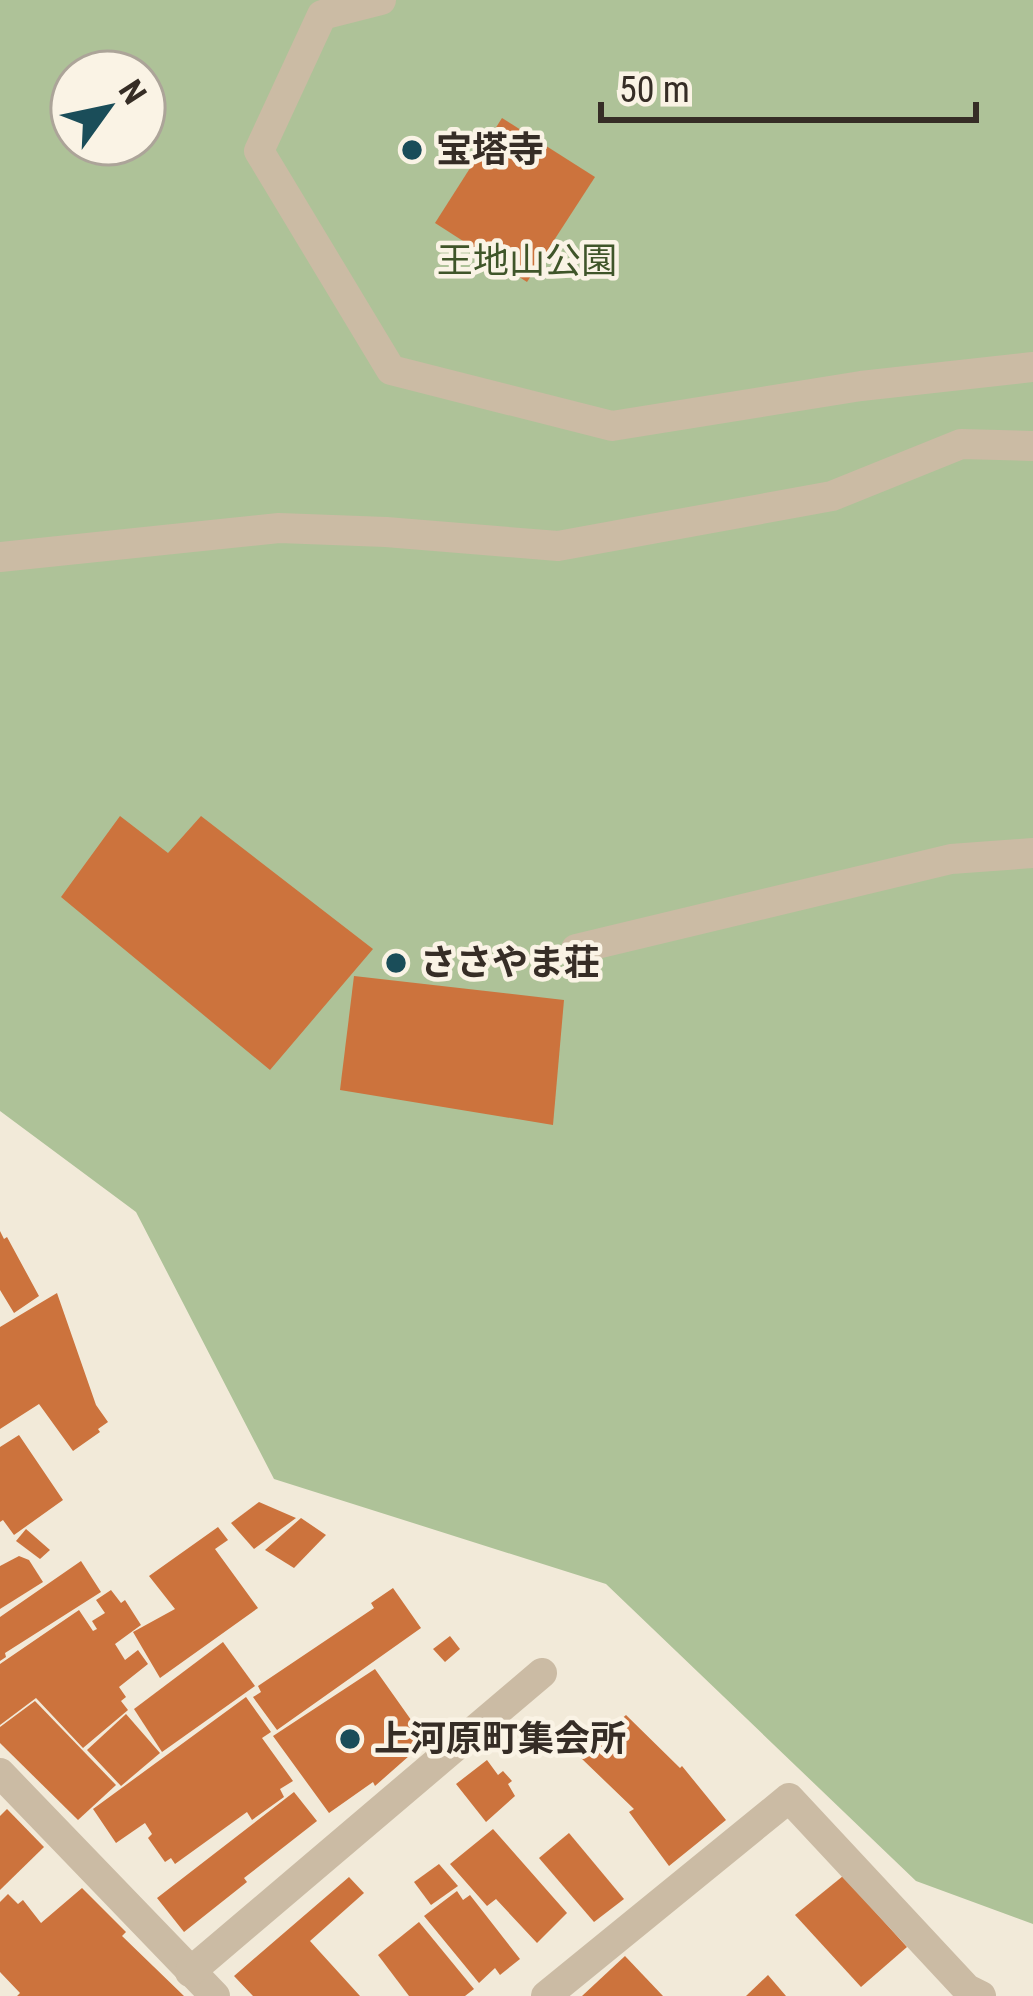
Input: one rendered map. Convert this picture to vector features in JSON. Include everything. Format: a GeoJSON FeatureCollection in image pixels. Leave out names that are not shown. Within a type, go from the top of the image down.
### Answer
{"type":"FeatureCollection","features":[{"type":"Feature","properties":{"kind":"street"},"geometry":{"type":"LineString","coordinates":[[381,0],[322,15],[259,151],[391,370],[612,425],[861,386],[1033,367]]}},
{"type":"Feature","properties":{"kind":"street"},"geometry":{"type":"LineString","coordinates":[[0,557],[279,528],[558,546],[832,496],[961,444],[1033,446]]}},
{"type":"Feature","properties":{"kind":"street"},"geometry":{"type":"LineString","coordinates":[[576,949],[951,860],[1033,853]]}},
{"type":"Feature","properties":{"kind":"street"},"geometry":{"type":"LineString","coordinates":[[190,1972],[542,1673]]}},
{"type":"Feature","properties":{"kind":"street"},"geometry":{"type":"LineString","coordinates":[[0,1773],[215,1996]]}},
{"type":"Feature","properties":{"kind":"street"},"geometry":{"type":"LineString","coordinates":[[546,1996],[789,1798],[967,1989],[981,1996]]}},
{"type":"Feature","properties":{"kind":"green space","name":"王地山公園"},"geometry":{"type":"Polygon","coordinates":[[[0,0],[1033,0],[1033,1924],[916,1881],[606,1584],[274,1479],[136,1212],[0,1111],[0,0]]]}},
{"type":"Feature","properties":{"kind":"building"},"geometry":{"type":"Polygon","coordinates":[[[502,118],[595,177],[527,282],[435,223],[502,118]]]}},
{"type":"Feature","properties":{"kind":"building"},"geometry":{"type":"Polygon","coordinates":[[[120,816],[168,853],[201,816],[373,949],[270,1070],[61,897],[120,816]]]}},
{"type":"Feature","properties":{"kind":"building"},"geometry":{"type":"Polygon","coordinates":[[[354,976],[564,1000],[553,1125],[340,1090],[354,976]]]}},
{"type":"Feature","properties":{"kind":"building"},"geometry":{"type":"Polygon","coordinates":[[[0,1231],[39,1296],[14,1313],[0,1290],[0,1231]]]}},
{"type":"Feature","properties":{"kind":"building"},"geometry":{"type":"Polygon","coordinates":[[[57,1293],[96,1405],[108,1422],[73,1451],[39,1404],[0,1429],[0,1327],[57,1293]]]}},
{"type":"Feature","properties":{"kind":"building"},"geometry":{"type":"Polygon","coordinates":[[[19,1435],[63,1500],[14,1535],[0,1522],[0,1447],[19,1435]]]}},
{"type":"Feature","properties":{"kind":"building"},"geometry":{"type":"Polygon","coordinates":[[[259,1502],[296,1518],[254,1549],[231,1523],[259,1502]]]}},
{"type":"Feature","properties":{"kind":"building"},"geometry":{"type":"Polygon","coordinates":[[[301,1518],[326,1535],[294,1568],[265,1550],[301,1518]]]}},
{"type":"Feature","properties":{"kind":"building"},"geometry":{"type":"Polygon","coordinates":[[[218,1527],[228,1540],[215,1549],[258,1608],[160,1678],[133,1632],[175,1609],[149,1576],[218,1527]]]}},
{"type":"Feature","properties":{"kind":"building"},"geometry":{"type":"Polygon","coordinates":[[[26,1529],[50,1550],[40,1559],[16,1541],[26,1529]]]}},
{"type":"Feature","properties":{"kind":"building"},"geometry":{"type":"Polygon","coordinates":[[[19,1556],[29,1560],[43,1582],[0,1609],[0,1566],[19,1556]]]}},
{"type":"Feature","properties":{"kind":"building"},"geometry":{"type":"Polygon","coordinates":[[[81,1561],[101,1592],[5,1653],[0,1661],[0,1617],[81,1561]]]}},
{"type":"Feature","properties":{"kind":"building"},"geometry":{"type":"Polygon","coordinates":[[[393,1588],[421,1628],[277,1730],[253,1697],[261,1692],[258,1686],[374,1608],[371,1603],[393,1588]]]}},
{"type":"Feature","properties":{"kind":"building"},"geometry":{"type":"Polygon","coordinates":[[[111,1590],[121,1603],[125,1600],[141,1625],[115,1644],[125,1660],[138,1650],[148,1664],[119,1687],[128,1710],[83,1748],[36,1698],[0,1725],[0,1664],[79,1610],[93,1631],[97,1629],[92,1621],[105,1613],[96,1600],[111,1590]]]}},
{"type":"Feature","properties":{"kind":"building"},"geometry":{"type":"Polygon","coordinates":[[[450,1636],[460,1649],[445,1662],[433,1649],[450,1636]]]}},
{"type":"Feature","properties":{"kind":"building"},"geometry":{"type":"Polygon","coordinates":[[[223,1642],[255,1686],[162,1752],[134,1709],[223,1642]]]}},
{"type":"Feature","properties":{"kind":"building","name":"上河原町集会所"},"geometry":{"type":"Polygon","coordinates":[[[375,1669],[426,1741],[375,1786],[373,1782],[329,1813],[273,1736],[375,1669]]]}},
{"type":"Feature","properties":{"kind":"building"},"geometry":{"type":"Polygon","coordinates":[[[246,1697],[271,1732],[262,1738],[293,1781],[280,1789],[284,1797],[252,1820],[247,1812],[175,1864],[171,1858],[165,1862],[148,1838],[152,1834],[145,1823],[116,1843],[93,1809],[246,1697]]]}},
{"type":"Feature","properties":{"kind":"building"},"geometry":{"type":"Polygon","coordinates":[[[35,1701],[116,1785],[78,1820],[0,1743],[0,1727],[35,1701]]]}},
{"type":"Feature","properties":{"kind":"building"},"geometry":{"type":"Polygon","coordinates":[[[126,1714],[160,1753],[121,1786],[87,1750],[126,1714]]]}},
{"type":"Feature","properties":{"kind":"building"},"geometry":{"type":"Polygon","coordinates":[[[626,1715],[682,1766],[726,1820],[669,1866],[629,1812],[634,1809],[581,1758],[580,1751],[602,1729],[606,1732],[626,1715]]]}},
{"type":"Feature","properties":{"kind":"building"},"geometry":{"type":"Polygon","coordinates":[[[487,1760],[498,1775],[503,1771],[512,1781],[508,1784],[515,1796],[486,1822],[456,1784],[487,1760]]]}},
{"type":"Feature","properties":{"kind":"building"},"geometry":{"type":"Polygon","coordinates":[[[294,1792],[317,1821],[184,1932],[157,1898],[294,1792]]]}},
{"type":"Feature","properties":{"kind":"building"},"geometry":{"type":"Polygon","coordinates":[[[7,1809],[44,1847],[0,1890],[0,1816],[7,1809]]]}},
{"type":"Feature","properties":{"kind":"building"},"geometry":{"type":"Polygon","coordinates":[[[493,1829],[567,1913],[537,1943],[496,1899],[487,1906],[450,1864],[493,1829]]]}},
{"type":"Feature","properties":{"kind":"building"},"geometry":{"type":"Polygon","coordinates":[[[569,1833],[624,1899],[594,1922],[539,1858],[569,1833]]]}},
{"type":"Feature","properties":{"kind":"building"},"geometry":{"type":"Polygon","coordinates":[[[439,1864],[458,1886],[431,1905],[414,1882],[439,1864]]]}},
{"type":"Feature","properties":{"kind":"building"},"geometry":{"type":"Polygon","coordinates":[[[843,1876],[907,1947],[861,1987],[795,1915],[843,1876]]]}},
{"type":"Feature","properties":{"kind":"building"},"geometry":{"type":"Polygon","coordinates":[[[349,1877],[364,1893],[310,1941],[360,1996],[253,1996],[234,1976],[349,1877]]]}},
{"type":"Feature","properties":{"kind":"building"},"geometry":{"type":"Polygon","coordinates":[[[82,1888],[126,1932],[122,1936],[184,1996],[17,1996],[20,1993],[0,1972],[0,1902],[8,1894],[18,1904],[23,1900],[41,1923],[82,1888]]]}},
{"type":"Feature","properties":{"kind":"building"},"geometry":{"type":"Polygon","coordinates":[[[457,1891],[463,1900],[470,1895],[520,1959],[500,1975],[495,1968],[479,1983],[424,1916],[457,1891]]]}},
{"type":"Feature","properties":{"kind":"building"},"geometry":{"type":"Polygon","coordinates":[[[419,1922],[474,1989],[465,1996],[409,1996],[378,1955],[419,1922]]]}},
{"type":"Feature","properties":{"kind":"building"},"geometry":{"type":"Polygon","coordinates":[[[625,1956],[663,1996],[582,1996],[625,1956]]]}},
{"type":"Feature","properties":{"kind":"building"},"geometry":{"type":"Polygon","coordinates":[[[768,1975],[786,1996],[746,1996],[768,1975]]]}},
{"type":"Feature","properties":{"kind":"place","name":"宝塔寺"},"geometry":{"type":"Point","coordinates":[412,150]}},
{"type":"Feature","properties":{"kind":"place","name":"ささやま荘"},"geometry":{"type":"Point","coordinates":[396,963]}},
{"type":"Feature","properties":{"kind":"place","name":"上河原町集会所"},"geometry":{"type":"Point","coordinates":[350,1739]}}]}
